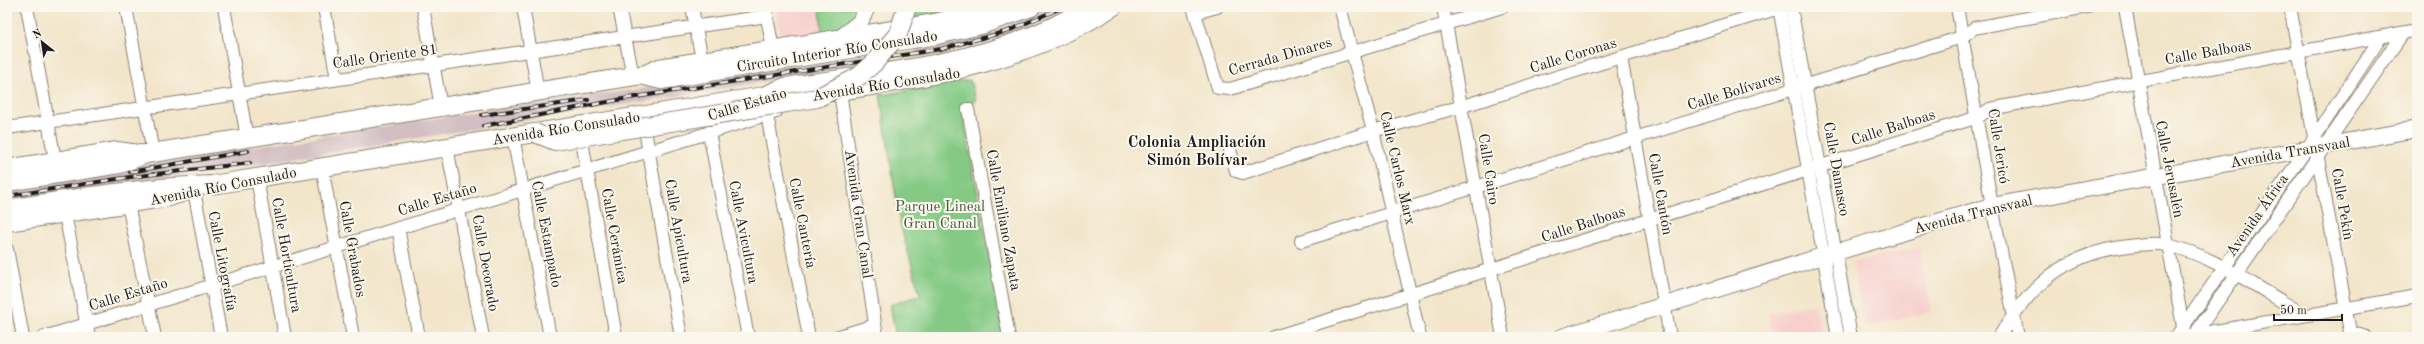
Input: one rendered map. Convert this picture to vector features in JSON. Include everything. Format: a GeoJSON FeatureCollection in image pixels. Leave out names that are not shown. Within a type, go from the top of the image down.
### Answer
{"type":"FeatureCollection","features":[{"type":"Feature","properties":{"kind":"highway"},"geometry":{"type":"LineString","coordinates":[[535,133],[555,141],[817,98],[858,77],[874,63],[898,34],[907,7]]}},
{"type":"Feature","properties":{"kind":"highway","name":"Circuito Interior Río Consulado"},"geometry":{"type":"LineString","coordinates":[[637,76],[662,80],[871,39],[980,25],[1030,7]]}},
{"type":"Feature","properties":{"kind":"highway","name":"Circuito Interior Río Consulado"},"geometry":{"type":"LineString","coordinates":[[764,96],[785,87],[877,79],[919,72],[1001,47],[1053,27],[1088,7]]}},
{"type":"Feature","properties":{"kind":"highway"},"geometry":{"type":"LineString","coordinates":[[7,182],[120,164],[150,154],[637,76]]}},
{"type":"Feature","properties":{"kind":"highway","name":"Avenida Río Consulado"},"geometry":{"type":"LineString","coordinates":[[212,185],[764,96]]}},
{"type":"Feature","properties":{"kind":"highway"},"geometry":{"type":"LineString","coordinates":[[7,209],[117,192],[170,186],[212,185]]}},
{"type":"Feature","properties":{"kind":"main road"},"geometry":{"type":"LineString","coordinates":[[842,38],[860,22],[867,7]]}},
{"type":"Feature","properties":{"kind":"main road"},"geometry":{"type":"LineString","coordinates":[[912,33],[995,7]]}},
{"type":"Feature","properties":{"kind":"main road","name":"Avenida Río Consulado"},"geometry":{"type":"LineString","coordinates":[[919,72],[971,69],[1014,57],[1060,37],[1114,7]]}},
{"type":"Feature","properties":{"kind":"main road"},"geometry":{"type":"LineString","coordinates":[[637,76],[659,67],[702,60],[842,38],[871,39]]}},
{"type":"Feature","properties":{"kind":"main road","name":"Avenida Río Consulado"},"geometry":{"type":"LineString","coordinates":[[764,96],[788,99],[840,92],[877,79]]}},
{"type":"Feature","properties":{"kind":"main road","name":"Avenida Transvaal"},"geometry":{"type":"LineString","coordinates":[[1562,337],[1829,254],[1992,206],[2417,129]]}},
{"type":"Feature","properties":{"kind":"main road"},"geometry":{"type":"LineString","coordinates":[[7,168],[117,150],[150,154]]}},
{"type":"Feature","properties":{"kind":"main road","name":"Avenida Río Consulado"},"geometry":{"type":"LineString","coordinates":[[7,222],[169,198],[212,185]]}},
{"type":"Feature","properties":{"kind":"street"},"geometry":{"type":"LineString","coordinates":[[27,7],[55,160]]}},
{"type":"Feature","properties":{"kind":"street"},"geometry":{"type":"LineString","coordinates":[[126,7],[144,107],[150,154]]}},
{"type":"Feature","properties":{"kind":"street"},"geometry":{"type":"LineString","coordinates":[[224,7],[247,138]]}},
{"type":"Feature","properties":{"kind":"street"},"geometry":{"type":"LineString","coordinates":[[324,7],[337,79]]}},
{"type":"Feature","properties":{"kind":"street"},"geometry":{"type":"LineString","coordinates":[[423,7],[441,107]]}},
{"type":"Feature","properties":{"kind":"street"},"geometry":{"type":"LineString","coordinates":[[523,7],[538,92]]}},
{"type":"Feature","properties":{"kind":"street"},"geometry":{"type":"LineString","coordinates":[[619,7],[625,38],[637,76]]}},
{"type":"Feature","properties":{"kind":"street"},"geometry":{"type":"LineString","coordinates":[[692,7],[702,60]]}},
{"type":"Feature","properties":{"kind":"street"},"geometry":{"type":"LineString","coordinates":[[1194,10],[1217,7]]}},
{"type":"Feature","properties":{"kind":"street","name":"Calle Carlos Marx"},"geometry":{"type":"LineString","coordinates":[[1340,7],[1373,131],[1420,337]]}},
{"type":"Feature","properties":{"kind":"street","name":"Calle Cairo"},"geometry":{"type":"LineString","coordinates":[[1443,7],[1463,106],[1490,271],[1503,337]]}},
{"type":"Feature","properties":{"kind":"street","name":"Cerrada Dinares"},"geometry":{"type":"LineString","coordinates":[[1194,10],[1218,88],[1230,89],[1502,7]]}},
{"type":"Feature","properties":{"kind":"street","name":"Calle Coronas"},"geometry":{"type":"LineString","coordinates":[[1230,150],[1236,171],[1244,173],[1373,131],[1463,106],[1782,7]]}},
{"type":"Feature","properties":{"kind":"street","name":"Calle Damasco"},"geometry":{"type":"LineString","coordinates":[[1782,7],[1800,87],[1815,169],[1829,254],[1838,337]]}},
{"type":"Feature","properties":{"kind":"street","name":"Calle Jericó"},"geometry":{"type":"LineString","coordinates":[[1957,7],[1978,117],[1992,206],[2018,337]]}},
{"type":"Feature","properties":{"kind":"street","name":"Calle Bolívares"},"geometry":{"type":"LineString","coordinates":[[1301,241],[1634,139],[1962,36],[1974,28],[2087,7]]}},
{"type":"Feature","properties":{"kind":"street","name":"Calle Jerusalén"},"geometry":{"type":"LineString","coordinates":[[2125,7],[2154,176],[2186,335]]}},
{"type":"Feature","properties":{"kind":"street","name":"Calle Pekín"},"geometry":{"type":"LineString","coordinates":[[2290,7],[2351,334]]}},
{"type":"Feature","properties":{"kind":"street"},"geometry":{"type":"LineString","coordinates":[[766,12],[772,49]]}},
{"type":"Feature","properties":{"kind":"street","name":"Calle Oriente 81"},"geometry":{"type":"LineString","coordinates":[[7,128],[239,93],[696,28],[766,12]]}},
{"type":"Feature","properties":{"kind":"street","name":"Calle Balboas"},"geometry":{"type":"LineString","coordinates":[[1274,337],[1815,169],[1978,117],[1990,109],[2417,30]]}},
{"type":"Feature","properties":{"kind":"street","name":"Avenida África"},"geometry":{"type":"LineString","coordinates":[[2186,335],[2316,147],[2403,33]]}},
{"type":"Feature","properties":{"kind":"street","name":"Avenida África"},"geometry":{"type":"LineString","coordinates":[[2316,147],[2381,37]]}},
{"type":"Feature","properties":{"kind":"street","name":"Calle Cantón"},"geometry":{"type":"LineString","coordinates":[[1622,56],[1634,139],[1670,337]]}},
{"type":"Feature","properties":{"kind":"street","name":"Calle Estaño"},"geometry":{"type":"LineString","coordinates":[[44,337],[840,92]]}},
{"type":"Feature","properties":{"kind":"street","name":"Avenida Gran Canal"},"geometry":{"type":"LineString","coordinates":[[840,92],[876,331]]}},
{"type":"Feature","properties":{"kind":"street","name":"Calle Emiliano Zapata"},"geometry":{"type":"LineString","coordinates":[[968,109],[1009,337]]}},
{"type":"Feature","properties":{"kind":"street","name":"Calle Cantería"},"geometry":{"type":"LineString","coordinates":[[766,115],[809,337]]}},
{"type":"Feature","properties":{"kind":"street","name":"Calle Apicultura"},"geometry":{"type":"LineString","coordinates":[[645,130],[681,337]]}},
{"type":"Feature","properties":{"kind":"street","name":"Calle Avicultura"},"geometry":{"type":"LineString","coordinates":[[708,132],[748,337]]}},
{"type":"Feature","properties":{"kind":"street","name":"Calle Estampado"},"geometry":{"type":"LineString","coordinates":[[513,136],[550,337]]}},
{"type":"Feature","properties":{"kind":"street","name":"Calle Cerámica"},"geometry":{"type":"LineString","coordinates":[[582,141],[616,337]]}},
{"type":"Feature","properties":{"kind":"street","name":"Calle Decorado"},"geometry":{"type":"LineString","coordinates":[[447,147],[460,209],[483,337]]}},
{"type":"Feature","properties":{"kind":"street","name":"Calle Grabados"},"geometry":{"type":"LineString","coordinates":[[322,167],[353,337]]}},
{"type":"Feature","properties":{"kind":"street","name":"Calle Horticultura"},"geometry":{"type":"LineString","coordinates":[[257,178],[285,337]]}},
{"type":"Feature","properties":{"kind":"street","name":"Calle Litografía"},"geometry":{"type":"LineString","coordinates":[[194,190],[221,337]]}},
{"type":"Feature","properties":{"kind":"street"},"geometry":{"type":"LineString","coordinates":[[128,204],[155,337]]}},
{"type":"Feature","properties":{"kind":"street"},"geometry":{"type":"LineString","coordinates":[[65,214],[89,337]]}},
{"type":"Feature","properties":{"kind":"street"},"geometry":{"type":"LineString","coordinates":[[398,228],[419,337]]}},
{"type":"Feature","properties":{"kind":"street"},"geometry":{"type":"LineString","coordinates":[[1999,337],[2029,293],[2062,266],[2085,255],[2109,249],[2136,245],[2168,245],[2230,272],[2305,315]]}},
{"type":"Feature","properties":{"kind":"street"},"geometry":{"type":"LineString","coordinates":[[7,249],[23,337]]}},
{"type":"Feature","properties":{"kind":"street","name":"Calle Damasco"},"geometry":{"type":"LineString","coordinates":[[1829,254],[1851,337]]}},
{"type":"Feature","properties":{"kind":"street"},"geometry":{"type":"LineString","coordinates":[[2186,335],[2417,296]]}},
{"type":"Feature","properties":{"kind":"street"},"geometry":{"type":"LineString","coordinates":[[836,337],[876,331]]}},
{"type":"Feature","properties":{"kind":"street"},"geometry":{"type":"LineString","coordinates":[[2351,334],[2366,337]]}},
{"type":"Feature","properties":{"kind":"shaded area"},"geometry":{"type":"Polygon","coordinates":[[[776,7],[823,7],[822,34],[782,42],[776,7]]]}},
{"type":"Feature","properties":{"kind":"shaded area"},"geometry":{"type":"Polygon","coordinates":[[[1047,7],[1073,7],[1008,36],[973,46],[917,57],[915,47],[1033,14],[1047,7]]]}},
{"type":"Feature","properties":{"kind":"shaded area"},"geometry":{"type":"Polygon","coordinates":[[[873,53],[874,64],[221,170],[7,200],[7,189],[217,152],[873,53]]]}},
{"type":"Feature","properties":{"kind":"shaded area"},"geometry":{"type":"Polygon","coordinates":[[[1919,248],[1932,312],[1865,326],[1852,262],[1919,248]]]}},
{"type":"Feature","properties":{"kind":"shaded area"},"geometry":{"type":"Polygon","coordinates":[[[1816,304],[1821,337],[1773,337],[1769,312],[1816,304]]]}},
{"type":"Feature","properties":{"kind":"green space"},"geometry":{"type":"Polygon","coordinates":[[[820,7],[860,7],[860,25],[822,34],[820,7]]]}},
{"type":"Feature","properties":{"kind":"green space"},"geometry":{"type":"Polygon","coordinates":[[[894,7],[949,7],[955,11],[896,22],[894,7]]]}},
{"type":"Feature","properties":{"kind":"green space","name":"Parque Lineal Gran Canal"},"geometry":{"type":"Polygon","coordinates":[[[970,80],[976,101],[961,104],[1004,337],[896,337],[890,305],[920,295],[900,224],[880,95],[970,80]]]}},
{"type":"Feature","properties":{"kind":"railway"},"geometry":{"type":"LineString","coordinates":[[483,126],[623,99],[941,49],[1008,31],[1063,7]]}},
{"type":"Feature","properties":{"kind":"railway"},"geometry":{"type":"LineString","coordinates":[[482,115],[588,100]]}},
{"type":"Feature","properties":{"kind":"railway"},"geometry":{"type":"LineString","coordinates":[[130,172],[248,151]]}},
{"type":"Feature","properties":{"kind":"railway"},"geometry":{"type":"LineString","coordinates":[[7,196],[130,177],[250,163]]}},
{"type":"Feature","properties":{"kind":"district","name":"Colonia Ampliación Simón Bolívar"},"geometry":{"type":"Point","coordinates":[1197,150]}}]}
